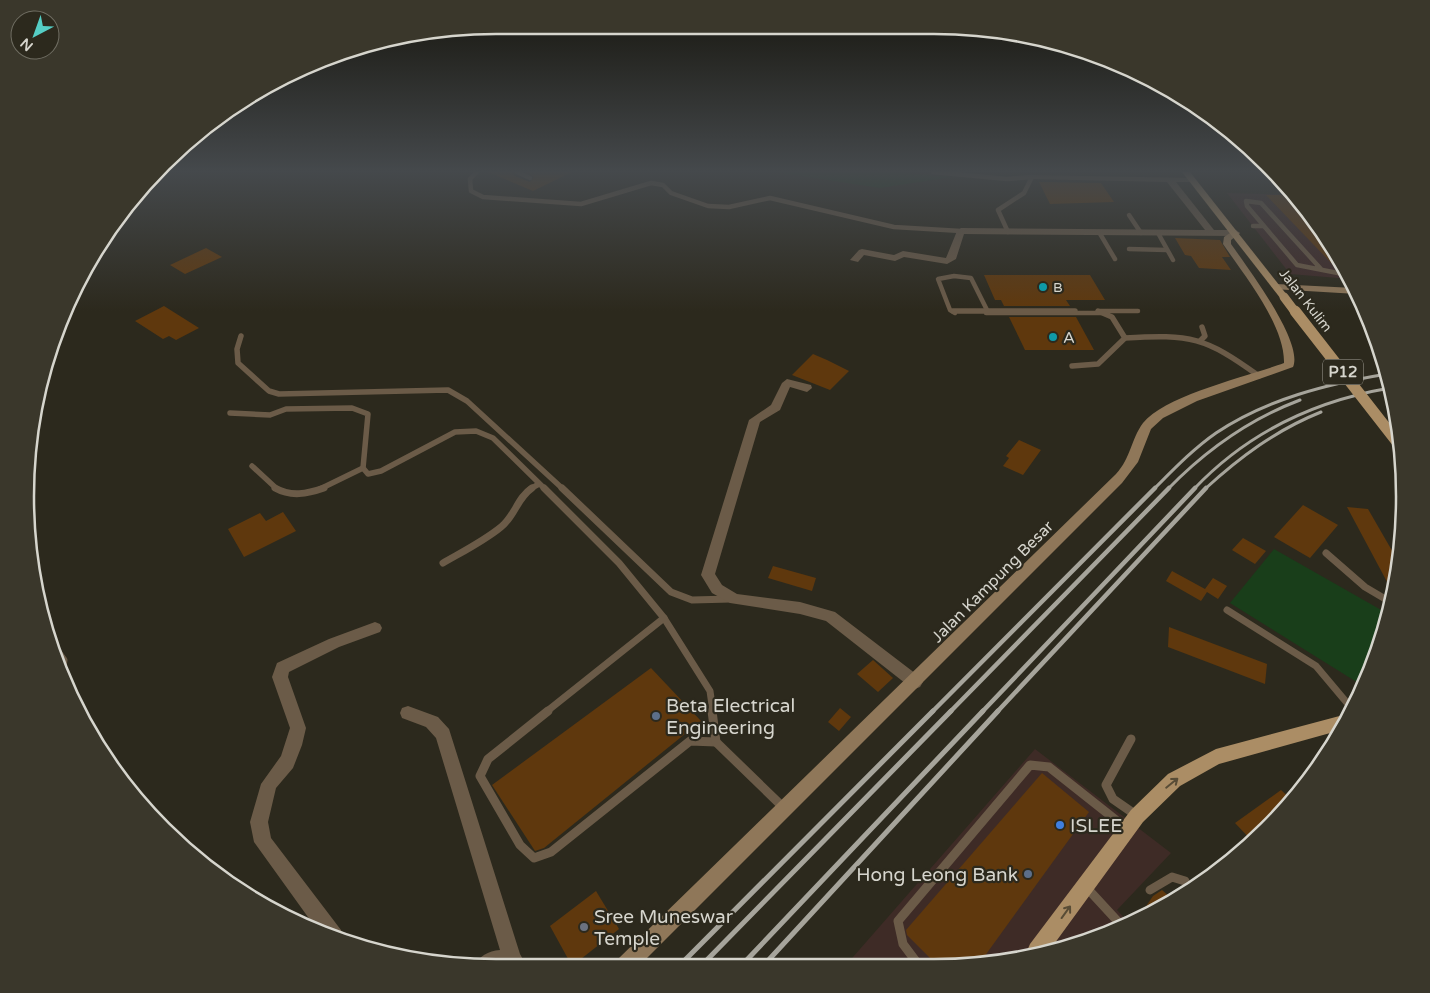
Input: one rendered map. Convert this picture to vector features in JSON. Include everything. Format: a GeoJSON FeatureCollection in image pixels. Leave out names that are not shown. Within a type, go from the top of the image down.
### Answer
{"type":"FeatureCollection","features":[{"type":"Feature","properties":{"kind":"main road","name":"Jalan Kulim"},"geometry":{"type":"LineString","coordinates":[[1224,218],[1392,435]]}},
{"type":"Feature","properties":{"kind":"main road"},"geometry":{"type":"LineString","coordinates":[[1041,946],[1132,823],[1174,780],[1216,757],[1336,724]]}},
{"type":"Feature","properties":{"kind":"street"},"geometry":{"type":"LineString","coordinates":[[1200,218],[1212,233]]}},
{"type":"Feature","properties":{"kind":"street"},"geometry":{"type":"LineString","coordinates":[[855,260],[862,252],[895,258],[903,254],[947,261],[951,259],[961,231],[1236,233]]}},
{"type":"Feature","properties":{"kind":"street","name":"Jalan Kampung Besar"},"geometry":{"type":"LineString","coordinates":[[632,959],[1118,480],[1135,456],[1144,430],[1155,418],[1204,394],[1289,365],[1290,353],[1265,300],[1227,244],[1227,239],[1236,233]]}},
{"type":"Feature","properties":{"kind":"street"},"geometry":{"type":"LineString","coordinates":[[1276,287],[1349,292]]}},
{"type":"Feature","properties":{"kind":"street"},"geometry":{"type":"LineString","coordinates":[[807,388],[787,383],[776,407],[755,420],[708,575],[716,589],[735,599],[800,608],[830,616],[915,682]]}},
{"type":"Feature","properties":{"kind":"street"},"geometry":{"type":"LineString","coordinates":[[326,927],[263,842],[259,822],[268,784],[287,762],[298,728],[280,677],[282,668],[334,643],[375,628]]}},
{"type":"Feature","properties":{"kind":"street"},"geometry":{"type":"LineString","coordinates":[[408,713],[432,722],[443,734],[513,959]]}},
{"type":"Feature","properties":{"kind":"lane"},"geometry":{"type":"LineString","coordinates":[[857,218],[894,227],[961,231]]}},
{"type":"Feature","properties":{"kind":"lane"},"geometry":{"type":"LineString","coordinates":[[1002,218],[1008,232]]}},
{"type":"Feature","properties":{"kind":"lane"},"geometry":{"type":"LineString","coordinates":[[1131,218],[1141,233]]}},
{"type":"Feature","properties":{"kind":"lane"},"geometry":{"type":"LineString","coordinates":[[1257,218],[1297,265],[1309,269],[1321,269],[1338,273]]}},
{"type":"Feature","properties":{"kind":"lane"},"geometry":{"type":"LineString","coordinates":[[1275,218],[1321,269]]}},
{"type":"Feature","properties":{"kind":"lane"},"geometry":{"type":"LineString","coordinates":[[1253,226],[1263,226]]}},
{"type":"Feature","properties":{"kind":"lane"},"geometry":{"type":"LineString","coordinates":[[1099,232],[1115,259]]}},
{"type":"Feature","properties":{"kind":"lane"},"geometry":{"type":"LineString","coordinates":[[1158,233],[1173,260]]}},
{"type":"Feature","properties":{"kind":"lane"},"geometry":{"type":"LineString","coordinates":[[1129,249],[1167,250]]}},
{"type":"Feature","properties":{"kind":"lane"},"geometry":{"type":"LineString","coordinates":[[988,312],[971,278],[943,276],[938,280],[950,310],[956,313],[1138,310]]}},
{"type":"Feature","properties":{"kind":"lane"},"geometry":{"type":"LineString","coordinates":[[1097,311],[1112,317],[1125,338]]}},
{"type":"Feature","properties":{"kind":"lane"},"geometry":{"type":"LineString","coordinates":[[1200,341],[1205,336],[1202,327]]}},
{"type":"Feature","properties":{"kind":"lane"},"geometry":{"type":"LineString","coordinates":[[241,336],[237,349],[238,363],[269,391],[279,394],[436,388],[448,390],[467,401],[671,592],[680,598],[694,600],[735,599]]}},
{"type":"Feature","properties":{"kind":"lane"},"geometry":{"type":"LineString","coordinates":[[1072,366],[1098,364],[1125,338],[1177,336],[1200,341],[1224,352],[1259,376]]}},
{"type":"Feature","properties":{"kind":"lane"},"geometry":{"type":"LineString","coordinates":[[230,413],[270,416],[286,409],[352,408],[362,410],[368,414],[364,468],[368,474],[381,472],[456,432],[476,431],[492,438],[619,563],[664,618],[710,692],[716,742],[785,809]]}},
{"type":"Feature","properties":{"kind":"lane"},"geometry":{"type":"LineString","coordinates":[[252,466],[277,490],[294,494],[315,491],[364,468]]}},
{"type":"Feature","properties":{"kind":"lane"},"geometry":{"type":"LineString","coordinates":[[443,563],[500,528],[513,514],[523,494],[539,484]]}},
{"type":"Feature","properties":{"kind":"lane"},"geometry":{"type":"LineString","coordinates":[[1326,553],[1365,587],[1384,598]]}},
{"type":"Feature","properties":{"kind":"lane"},"geometry":{"type":"LineString","coordinates":[[1227,610],[1316,666],[1348,703]]}},
{"type":"Feature","properties":{"kind":"lane"},"geometry":{"type":"LineString","coordinates":[[664,618],[488,759],[480,776],[520,845],[534,858],[552,852],[690,741],[716,742]]}},
{"type":"Feature","properties":{"kind":"lane"},"geometry":{"type":"LineString","coordinates":[[1131,739],[1106,785],[1106,790],[1132,823]]}},
{"type":"Feature","properties":{"kind":"lane"},"geometry":{"type":"LineString","coordinates":[[913,959],[906,951],[898,936],[898,921],[1030,765],[1049,767],[1132,823]]}},
{"type":"Feature","properties":{"kind":"lane"},"geometry":{"type":"LineString","coordinates":[[1150,890],[1172,877],[1185,881]]}},
{"type":"Feature","properties":{"kind":"lane"},"geometry":{"type":"LineString","coordinates":[[1085,886],[1117,921]]}},
{"type":"Feature","properties":{"kind":"shaded area"},"geometry":{"type":"Polygon","coordinates":[[[1247,218],[1303,218],[1341,278],[1290,274],[1247,218]]]}},
{"type":"Feature","properties":{"kind":"shaded area"},"geometry":{"type":"Polygon","coordinates":[[[1035,749],[1171,853],[1117,910],[1124,918],[1082,935],[1024,950],[994,955],[934,959],[851,959],[1035,749]]]}},
{"type":"Feature","properties":{"kind":"green space"},"geometry":{"type":"Polygon","coordinates":[[[1274,549],[1381,610],[1372,645],[1357,682],[1230,603],[1274,549]]]}},
{"type":"Feature","properties":{"kind":"building"},"geometry":{"type":"Polygon","coordinates":[[[1288,218],[1303,218],[1335,267],[1288,218]]]}},
{"type":"Feature","properties":{"kind":"building"},"geometry":{"type":"Polygon","coordinates":[[[1175,238],[1220,240],[1230,257],[1222,257],[1231,270],[1199,268],[1191,256],[1185,255],[1175,238]]]}},
{"type":"Feature","properties":{"kind":"building"},"geometry":{"type":"Polygon","coordinates":[[[206,248],[222,257],[185,274],[170,265],[206,248]]]}},
{"type":"Feature","properties":{"kind":"building","name":"B"},"geometry":{"type":"Polygon","coordinates":[[[984,275],[1090,275],[1105,300],[1066,300],[1070,306],[1004,306],[1001,300],[995,300],[984,275]]]}},
{"type":"Feature","properties":{"kind":"building"},"geometry":{"type":"Polygon","coordinates":[[[164,306],[199,328],[176,340],[169,336],[163,339],[135,321],[164,306]]]}},
{"type":"Feature","properties":{"kind":"building","name":"A"},"geometry":{"type":"Polygon","coordinates":[[[1009,317],[1076,317],[1094,350],[1025,350],[1009,317]]]}},
{"type":"Feature","properties":{"kind":"building"},"geometry":{"type":"Polygon","coordinates":[[[813,354],[849,371],[830,390],[792,375],[813,354]]]}},
{"type":"Feature","properties":{"kind":"building"},"geometry":{"type":"Polygon","coordinates":[[[1019,440],[1041,450],[1023,475],[1003,466],[1009,458],[1006,456],[1019,440]]]}},
{"type":"Feature","properties":{"kind":"building"},"geometry":{"type":"Polygon","coordinates":[[[1303,505],[1338,525],[1310,558],[1274,537],[1303,505]]]}},
{"type":"Feature","properties":{"kind":"building"},"geometry":{"type":"Polygon","coordinates":[[[1347,507],[1368,509],[1393,552],[1388,583],[1347,507]]]}},
{"type":"Feature","properties":{"kind":"building"},"geometry":{"type":"Polygon","coordinates":[[[283,512],[296,531],[244,557],[228,529],[260,513],[266,521],[283,512]]]}},
{"type":"Feature","properties":{"kind":"building"},"geometry":{"type":"Polygon","coordinates":[[[1243,538],[1266,551],[1255,564],[1232,550],[1243,538]]]}},
{"type":"Feature","properties":{"kind":"building"},"geometry":{"type":"Polygon","coordinates":[[[773,566],[816,578],[812,591],[768,578],[773,566]]]}},
{"type":"Feature","properties":{"kind":"building"},"geometry":{"type":"Polygon","coordinates":[[[1172,571],[1205,589],[1213,578],[1227,586],[1218,599],[1207,592],[1201,601],[1166,581],[1172,571]]]}},
{"type":"Feature","properties":{"kind":"building"},"geometry":{"type":"Polygon","coordinates":[[[1169,627],[1267,664],[1265,684],[1168,647],[1169,627]]]}},
{"type":"Feature","properties":{"kind":"building"},"geometry":{"type":"Polygon","coordinates":[[[873,660],[893,678],[878,692],[857,674],[873,660]]]}},
{"type":"Feature","properties":{"kind":"building"},"geometry":{"type":"Polygon","coordinates":[[[651,668],[701,721],[544,848],[535,851],[492,785],[651,668]]]}},
{"type":"Feature","properties":{"kind":"building"},"geometry":{"type":"Polygon","coordinates":[[[840,708],[851,717],[839,731],[828,722],[840,708]]]}},
{"type":"Feature","properties":{"kind":"building"},"geometry":{"type":"Polygon","coordinates":[[[1042,773],[1089,812],[985,956],[931,959],[907,935],[906,930],[1042,773]]]}},
{"type":"Feature","properties":{"kind":"building"},"geometry":{"type":"Polygon","coordinates":[[[1281,790],[1287,795],[1248,836],[1235,823],[1281,790]]]}},
{"type":"Feature","properties":{"kind":"building"},"geometry":{"type":"Polygon","coordinates":[[[1162,890],[1168,895],[1145,908],[1153,896],[1162,890]]]}},
{"type":"Feature","properties":{"kind":"building","name":"Sree Muneswar Temple"},"geometry":{"type":"Polygon","coordinates":[[[596,891],[619,929],[581,959],[568,959],[550,926],[596,891]]]}},
{"type":"Feature","properties":{"kind":"railway"},"geometry":{"type":"LineString","coordinates":[[1154,489],[1208,439],[1236,421],[1298,394],[1380,375]]}},
{"type":"Feature","properties":{"kind":"railway"},"geometry":{"type":"LineString","coordinates":[[1195,489],[1236,451],[1283,422],[1335,401],[1383,389]]}},
{"type":"Feature","properties":{"kind":"railway"},"geometry":{"type":"LineString","coordinates":[[1169,488],[1197,462],[1229,437],[1263,417],[1300,400]]}},
{"type":"Feature","properties":{"kind":"railway"},"geometry":{"type":"LineString","coordinates":[[1205,489],[1259,445],[1289,427],[1321,412]]}},
{"type":"Feature","properties":{"kind":"railway"},"geometry":{"type":"LineString","coordinates":[[950,712],[1169,488]]}},
{"type":"Feature","properties":{"kind":"railway"},"geometry":{"type":"LineString","coordinates":[[932,712],[1154,489]]}},
{"type":"Feature","properties":{"kind":"railway"},"geometry":{"type":"LineString","coordinates":[[982,712],[1195,489]]}},
{"type":"Feature","properties":{"kind":"railway"},"geometry":{"type":"LineString","coordinates":[[997,712],[1205,489]]}},
{"type":"Feature","properties":{"kind":"railway"},"geometry":{"type":"LineString","coordinates":[[686,959],[933,711]]}},
{"type":"Feature","properties":{"kind":"railway"},"geometry":{"type":"LineString","coordinates":[[708,959],[951,711]]}},
{"type":"Feature","properties":{"kind":"railway"},"geometry":{"type":"LineString","coordinates":[[748,959],[983,711]]}},
{"type":"Feature","properties":{"kind":"railway"},"geometry":{"type":"LineString","coordinates":[[770,959],[998,711]]}},
{"type":"Feature","properties":{"kind":"place","name":"B"},"geometry":{"type":"Point","coordinates":[1043,287]}},
{"type":"Feature","properties":{"kind":"place","name":"A"},"geometry":{"type":"Point","coordinates":[1053,337]}},
{"type":"Feature","properties":{"kind":"place","name":"Beta Electrical Engineering"},"geometry":{"type":"Point","coordinates":[656,716]}},
{"type":"Feature","properties":{"kind":"place","name":"ISLEE"},"geometry":{"type":"Point","coordinates":[1060,825]}},
{"type":"Feature","properties":{"kind":"place","name":"Hong Leong Bank"},"geometry":{"type":"Point","coordinates":[1028,874]}},
{"type":"Feature","properties":{"kind":"place","name":"Sree Muneswar Temple"},"geometry":{"type":"Point","coordinates":[584,927]}}]}
